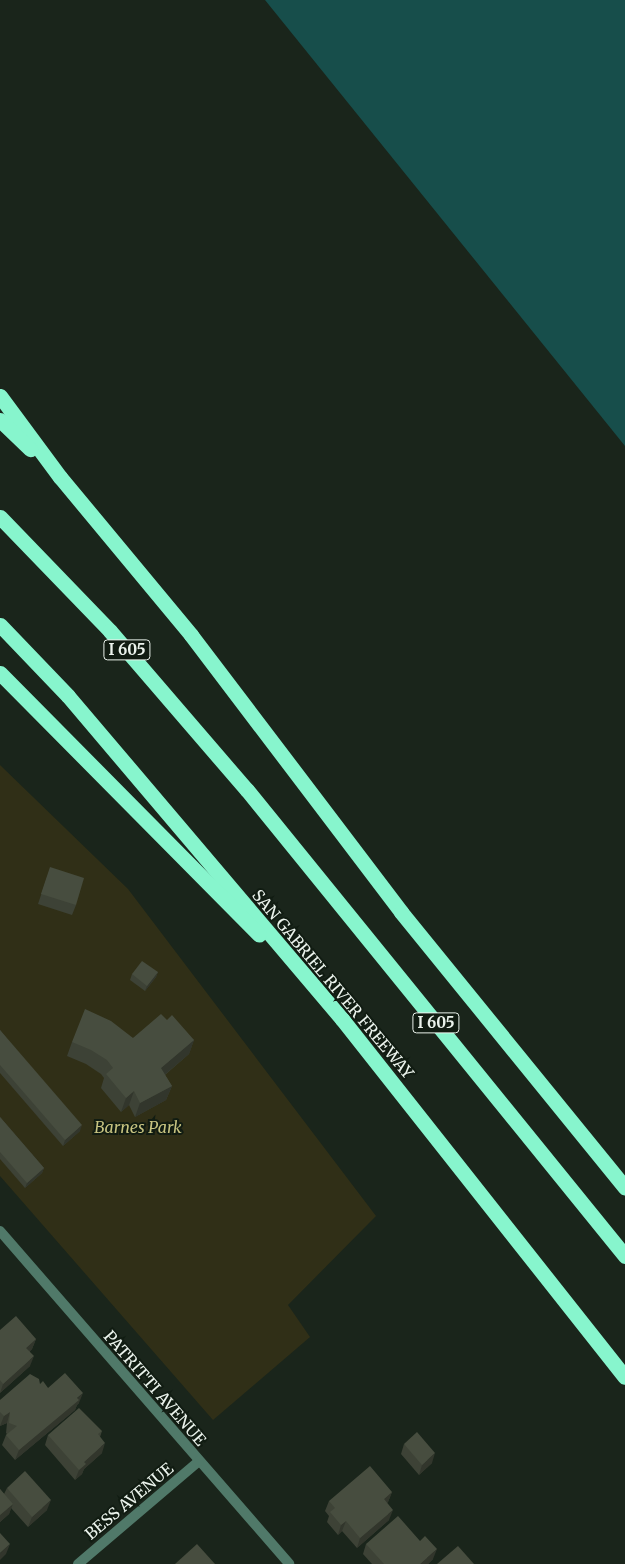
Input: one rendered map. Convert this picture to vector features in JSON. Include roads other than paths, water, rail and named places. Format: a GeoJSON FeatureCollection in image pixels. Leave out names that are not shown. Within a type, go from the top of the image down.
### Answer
{"type":"FeatureCollection","features":[{"type":"Feature","properties":{"kind":"highway"},"geometry":{"type":"LineString","coordinates":[[0,396],[60,477],[191,636],[401,912],[625,1188]]}},
{"type":"Feature","properties":{"kind":"highway"},"geometry":{"type":"LineString","coordinates":[[0,420],[60,477]]}},
{"type":"Feature","properties":{"kind":"highway","name":"I 605"},"geometry":{"type":"LineString","coordinates":[[0,517],[110,631],[247,790],[625,1256]]}},
{"type":"Feature","properties":{"kind":"highway","name":"SAN GABRIEL RIVER FREEWAY"},"geometry":{"type":"LineString","coordinates":[[0,625],[68,696],[342,1019],[625,1377]]}},
{"type":"Feature","properties":{"kind":"highway"},"geometry":{"type":"LineString","coordinates":[[0,672],[342,1019]]}},
{"type":"Feature","properties":{"kind":"street","name":"PATRITTI AVENUE"},"geometry":{"type":"LineString","coordinates":[[0,1231],[289,1564]]}},
{"type":"Feature","properties":{"kind":"street","name":"BESS AVENUE"},"geometry":{"type":"LineString","coordinates":[[78,1564],[199,1461]]}},
{"type":"Feature","properties":{"kind":"water"},"geometry":{"type":"Polygon","coordinates":[[[265,0],[625,0],[625,446],[265,0]]]}},
{"type":"Feature","properties":{"kind":"park label","name":"Barnes Park"},"geometry":{"type":"Point","coordinates":[138,1127]}}]}
